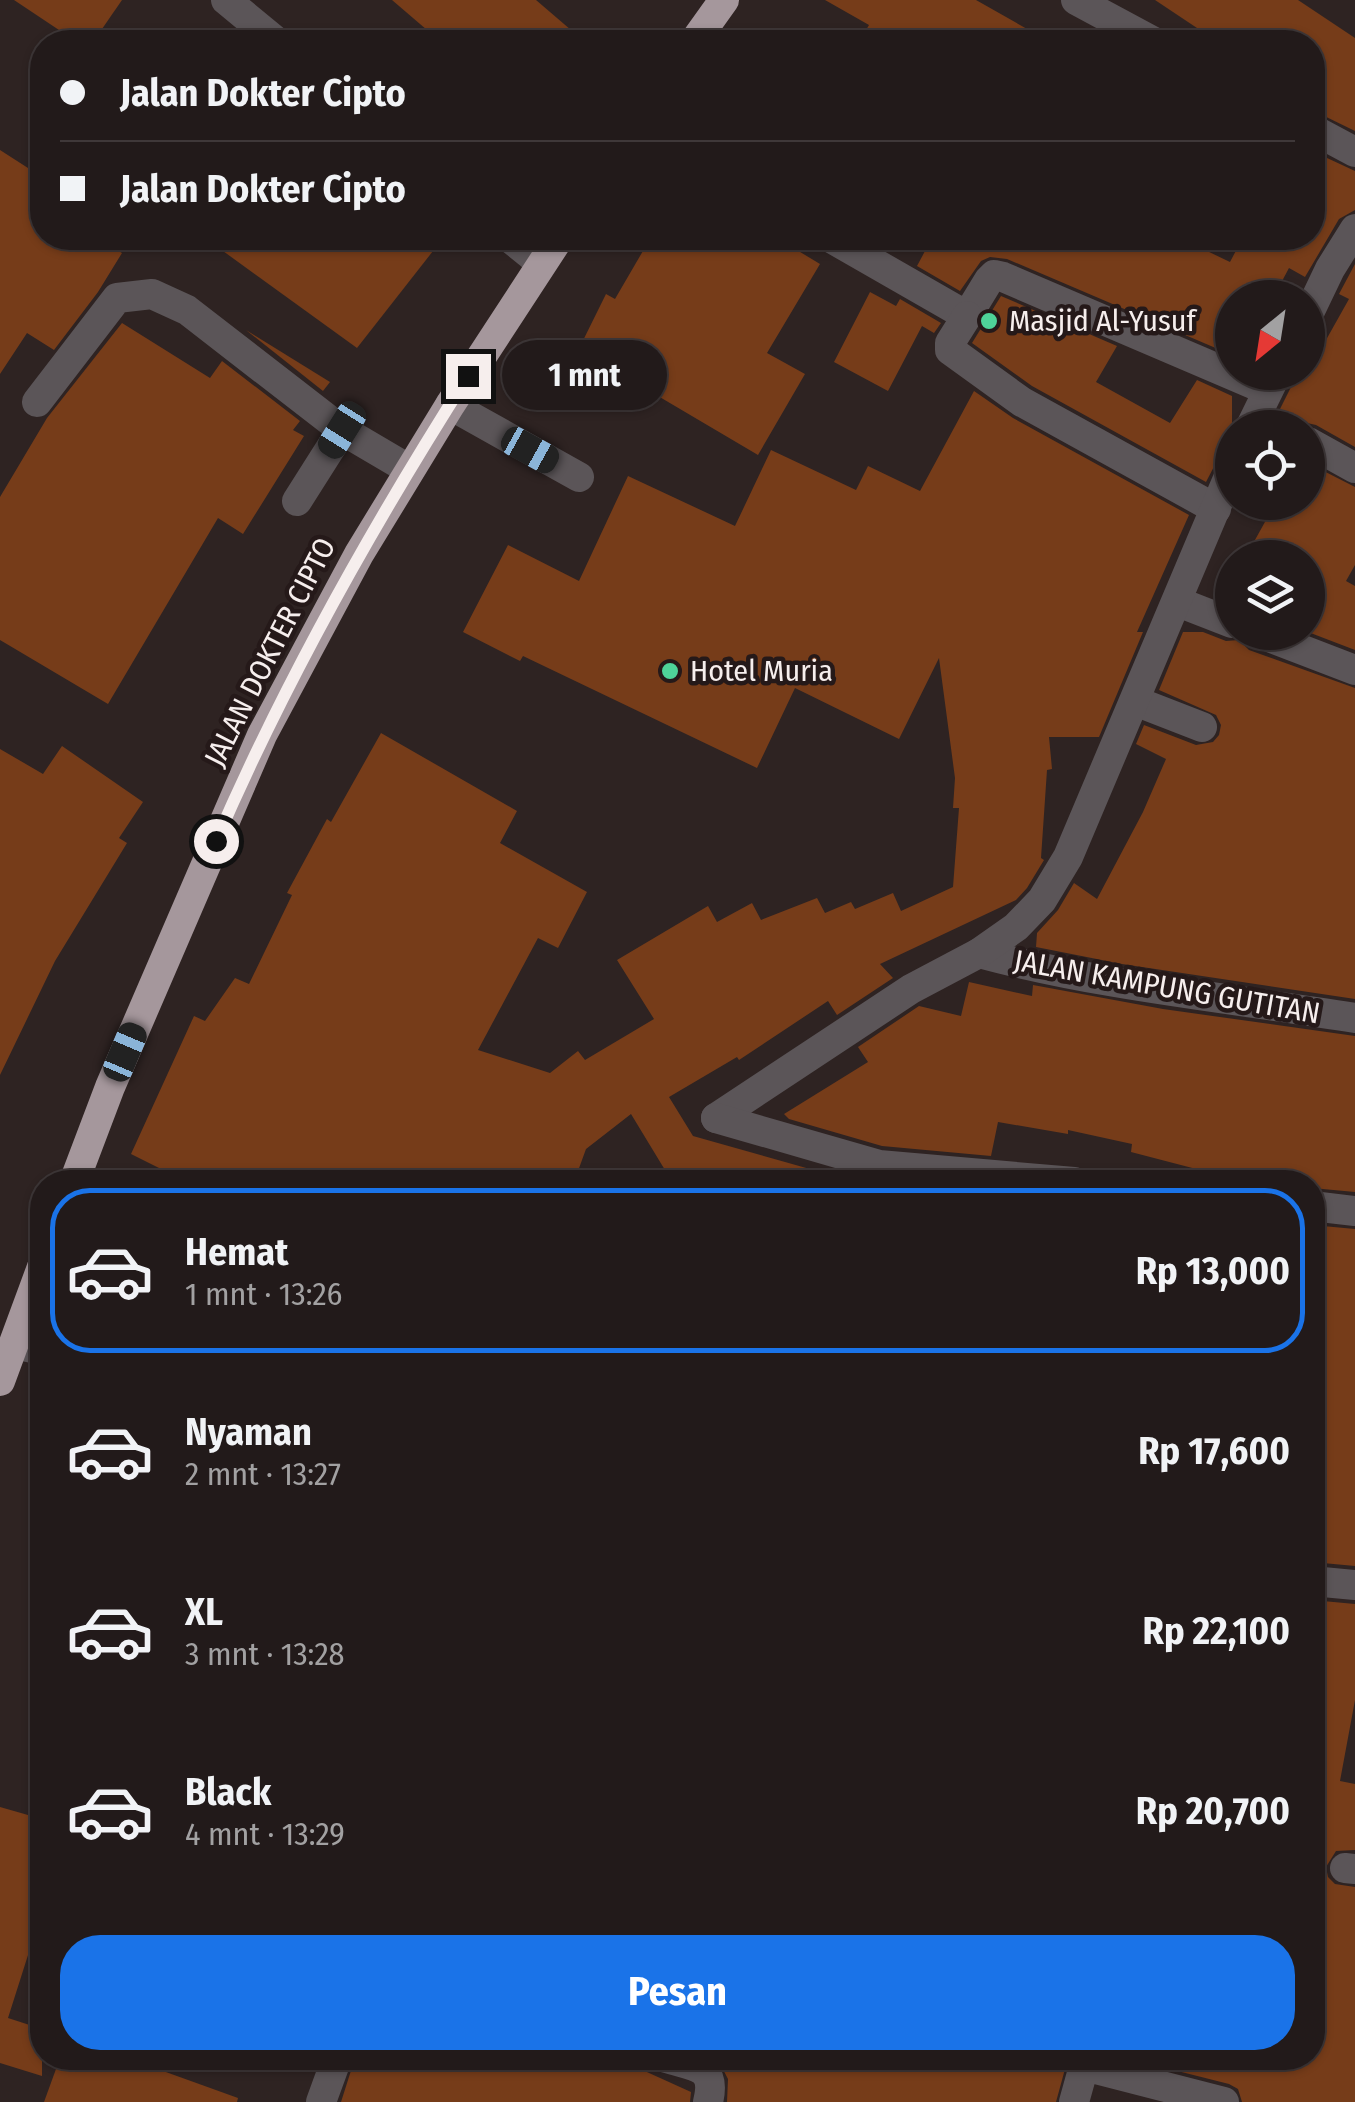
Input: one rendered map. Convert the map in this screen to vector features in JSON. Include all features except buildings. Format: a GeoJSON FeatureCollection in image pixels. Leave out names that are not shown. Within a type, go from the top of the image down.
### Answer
{"type":"FeatureCollection","features":[{"type":"Feature","properties":{"kind":"highway"},"geometry":{"type":"LineString","coordinates":[[703,30],[724,0]]}},
{"type":"Feature","properties":{"kind":"highway","name":"JALAN DOKTER CIPTO"},"geometry":{"type":"LineString","coordinates":[[79,1170],[110,1087],[262,735],[359,554],[550,250]]}},
{"type":"Feature","properties":{"kind":"highway"},"geometry":{"type":"LineString","coordinates":[[0,1380],[28,1347]]}},
{"type":"Feature","properties":{"kind":"street"},"geometry":{"type":"LineString","coordinates":[[226,0],[262,30]]}},
{"type":"Feature","properties":{"kind":"street"},"geometry":{"type":"LineString","coordinates":[[1076,0],[1132,30]]}},
{"type":"Feature","properties":{"kind":"street"},"geometry":{"type":"LineString","coordinates":[[1325,135],[1355,152]]}},
{"type":"Feature","properties":{"kind":"street"},"geometry":{"type":"LineString","coordinates":[[1325,280],[1355,229]]}},
{"type":"Feature","properties":{"kind":"street"},"geometry":{"type":"LineString","coordinates":[[525,250],[541,263]]}},
{"type":"Feature","properties":{"kind":"street"},"geometry":{"type":"LineString","coordinates":[[852,250],[966,316]]}},
{"type":"Feature","properties":{"kind":"street"},"geometry":{"type":"LineString","coordinates":[[1215,507],[1022,402],[950,350],[950,343],[994,275],[1267,406]]}},
{"type":"Feature","properties":{"kind":"street"},"geometry":{"type":"LineString","coordinates":[[38,402],[117,298],[152,294],[187,310],[342,430],[410,470]]}},
{"type":"Feature","properties":{"kind":"street"},"geometry":{"type":"LineString","coordinates":[[450,405],[579,477]]}},
{"type":"Feature","properties":{"kind":"street"},"geometry":{"type":"LineString","coordinates":[[297,501],[342,430]]}},
{"type":"Feature","properties":{"kind":"street"},"geometry":{"type":"LineString","coordinates":[[1325,451],[1355,468]]}},
{"type":"Feature","properties":{"kind":"street"},"geometry":{"type":"LineString","coordinates":[[936,1170],[878,1165],[716,1118],[911,989],[979,953],[1016,927],[1042,900],[1068,856],[1215,510]]}},
{"type":"Feature","properties":{"kind":"street"},"geometry":{"type":"LineString","coordinates":[[1178,602],[1215,617]]}},
{"type":"Feature","properties":{"kind":"street"},"geometry":{"type":"LineString","coordinates":[[1303,650],[1355,670]]}},
{"type":"Feature","properties":{"kind":"street"},"geometry":{"type":"LineString","coordinates":[[1136,701],[1202,726]]}},
{"type":"Feature","properties":{"kind":"street","name":"JALAN KAMPUNG GUTITAN"},"geometry":{"type":"LineString","coordinates":[[979,953],[1062,972],[1355,1018]]}},
{"type":"Feature","properties":{"kind":"street"},"geometry":{"type":"LineString","coordinates":[[1325,1208],[1355,1211]]}},
{"type":"Feature","properties":{"kind":"street"},"geometry":{"type":"LineString","coordinates":[[1325,1582],[1355,1585]]}},
{"type":"Feature","properties":{"kind":"street"},"geometry":{"type":"LineString","coordinates":[[322,2098],[332,2070]]}},
{"type":"Feature","properties":{"kind":"street"},"geometry":{"type":"LineString","coordinates":[[702,2070],[712,2084],[708,2102]]}},
{"type":"Feature","properties":{"kind":"street"},"geometry":{"type":"LineString","coordinates":[[1074,2102],[1083,2070]]}},
{"type":"Feature","properties":{"kind":"street"},"geometry":{"type":"LineString","coordinates":[[1113,2070],[1224,2102]]}},
{"type":"Feature","properties":{"kind":"place","name":"Masjid Al-Yusuf"},"geometry":{"type":"Point","coordinates":[989,321]}},
{"type":"Feature","properties":{"kind":"place","name":"Hotel Muria"},"geometry":{"type":"Point","coordinates":[670,671]}},
{"type":"Feature","properties":{"kind":"route"},"geometry":{"type":"LineString","coordinates":[[216,841],[262,735],[359,554],[468,376]]}}]}
